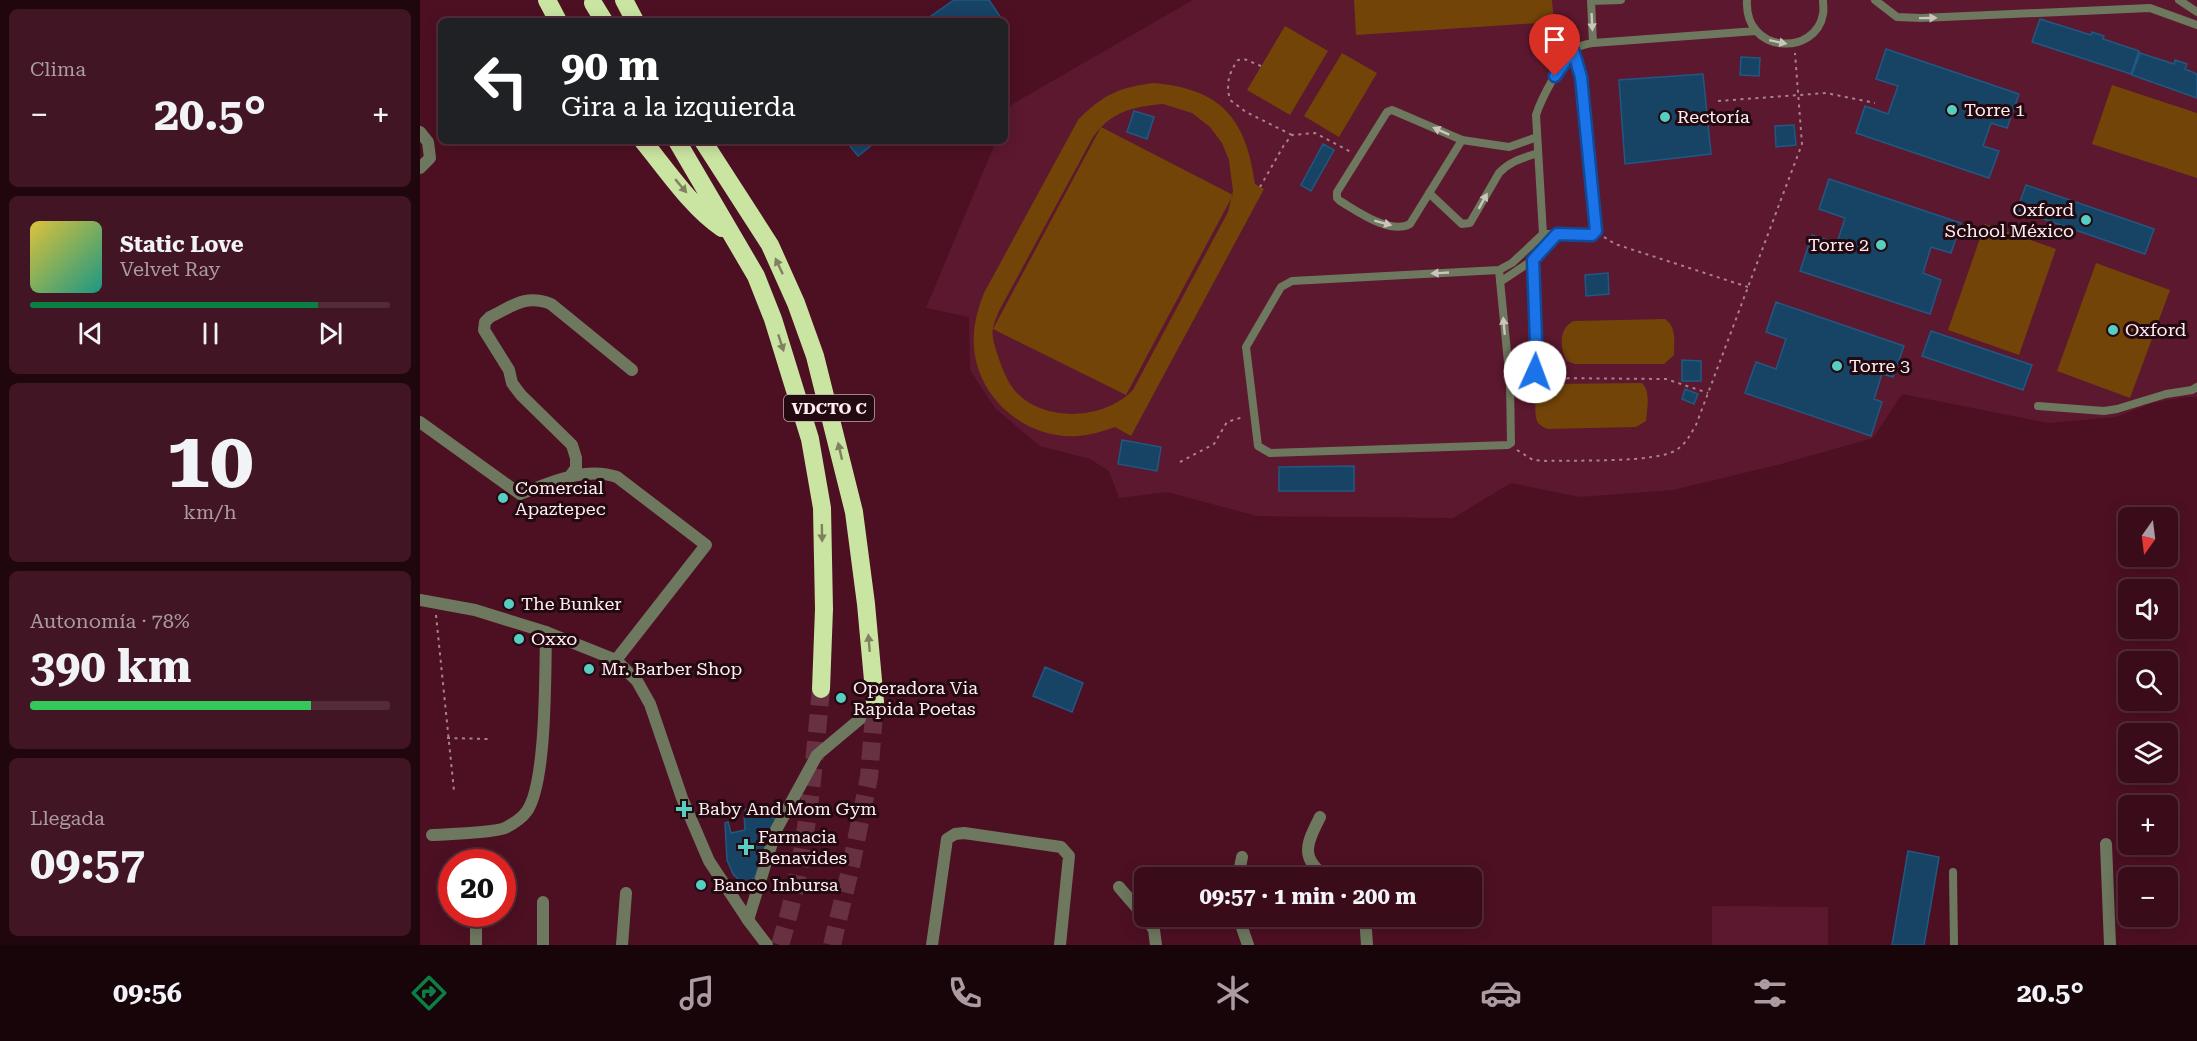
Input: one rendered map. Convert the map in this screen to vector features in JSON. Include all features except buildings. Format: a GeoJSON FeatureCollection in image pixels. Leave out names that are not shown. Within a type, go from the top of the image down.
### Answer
{"type":"FeatureCollection","features":[{"type":"Feature","properties":{"kind":"highway"},"geometry":{"type":"LineString","coordinates":[[547,0],[556,18]]}},
{"type":"Feature","properties":{"kind":"highway"},"geometry":{"type":"LineString","coordinates":[[624,0],[633,18]]}},
{"type":"Feature","properties":{"kind":"highway"},"geometry":{"type":"LineString","coordinates":[[593,3],[602,18]]}},
{"type":"Feature","properties":{"kind":"highway"},"geometry":{"type":"LineString","coordinates":[[646,144],[714,222],[732,232]]}},
{"type":"Feature","properties":{"kind":"highway","name":"VDCTO C"},"geometry":{"type":"LineString","coordinates":[[679,144],[756,276],[773,319],[810,439],[822,508],[824,609],[821,689]]}},
{"type":"Feature","properties":{"kind":"highway","name":"VDCTO C"},"geometry":{"type":"LineString","coordinates":[[705,144],[770,245],[796,303],[815,356],[854,512],[866,604],[875,702]]}},
{"type":"Feature","properties":{"kind":"street"},"geometry":{"type":"LineString","coordinates":[[420,132],[428,142],[429,158],[420,168]]}},
{"type":"Feature","properties":{"kind":"street"},"geometry":{"type":"LineString","coordinates":[[571,475],[576,468],[572,445],[521,396],[512,383],[509,370],[484,330],[485,322],[490,317],[529,298],[541,300],[551,304],[632,370]]}},
{"type":"Feature","properties":{"kind":"street"},"geometry":{"type":"LineString","coordinates":[[420,422],[520,494],[571,475],[604,473],[617,477],[706,545],[616,660]]}},
{"type":"Feature","properties":{"kind":"street"},"geometry":{"type":"LineString","coordinates":[[420,600],[475,610],[546,632],[616,660],[637,681],[650,704],[682,798],[709,861],[767,945]]}},
{"type":"Feature","properties":{"kind":"street"},"geometry":{"type":"LineString","coordinates":[[432,835],[502,829],[515,823],[528,810],[537,782],[542,749],[546,632]]}},
{"type":"Feature","properties":{"kind":"street"},"geometry":{"type":"LineString","coordinates":[[748,920],[776,830],[817,755],[860,719]]}},
{"type":"Feature","properties":{"kind":"street"},"geometry":{"type":"LineString","coordinates":[[1316,867],[1309,858],[1307,842],[1320,817]]}},
{"type":"Feature","properties":{"kind":"street"},"geometry":{"type":"LineString","coordinates":[[932,945],[947,839],[955,834],[964,833],[1061,847],[1066,851],[1070,856],[1060,945]]}},
{"type":"Feature","properties":{"kind":"street"},"geometry":{"type":"LineString","coordinates":[[2106,844],[2110,945]]}},
{"type":"Feature","properties":{"kind":"street"},"geometry":{"type":"LineString","coordinates":[[1240,867],[1242,857]]}},
{"type":"Feature","properties":{"kind":"street"},"geometry":{"type":"LineString","coordinates":[[1119,887],[1134,904]]}},
{"type":"Feature","properties":{"kind":"street"},"geometry":{"type":"LineString","coordinates":[[622,945],[626,893]]}},
{"type":"Feature","properties":{"kind":"street"},"geometry":{"type":"LineString","coordinates":[[543,902],[543,945]]}},
{"type":"Feature","properties":{"kind":"street"},"geometry":{"type":"LineString","coordinates":[[476,927],[476,945]]}},
{"type":"Feature","properties":{"kind":"street"},"geometry":{"type":"LineString","coordinates":[[1152,927],[1156,945]]}},
{"type":"Feature","properties":{"kind":"street"},"geometry":{"type":"LineString","coordinates":[[1242,927],[1248,945]]}},
{"type":"Feature","properties":{"kind":"street"},"geometry":{"type":"LineString","coordinates":[[1366,927],[1367,945]]}},
{"type":"Feature","properties":{"kind":"lane"},"geometry":{"type":"LineString","coordinates":[[1593,43],[1591,0],[1621,0]]}},
{"type":"Feature","properties":{"kind":"lane"},"geometry":{"type":"LineString","coordinates":[[1746,1],[1748,17],[1756,31],[1773,43],[1794,44],[1813,34],[1823,16],[1823,0]]}},
{"type":"Feature","properties":{"kind":"lane"},"geometry":{"type":"LineString","coordinates":[[1875,0],[1897,16],[1921,18],[2152,4],[2197,25]]}},
{"type":"Feature","properties":{"kind":"lane"},"geometry":{"type":"LineString","coordinates":[[2179,0],[2197,12]]}},
{"type":"Feature","properties":{"kind":"lane"},"geometry":{"type":"LineString","coordinates":[[1543,234],[1536,115],[1540,102],[1573,50],[1593,43],[1756,31]]}},
{"type":"Feature","properties":{"kind":"lane"},"geometry":{"type":"LineString","coordinates":[[1499,270],[1510,383],[1511,443],[1508,445],[1270,453],[1258,446],[1246,347],[1281,287],[1292,281],[1499,270],[1512,263],[1543,234],[1592,235],[1596,231],[1581,77],[1573,50]]}},
{"type":"Feature","properties":{"kind":"lane"},"geometry":{"type":"LineString","coordinates":[[1462,140],[1410,224],[1405,227],[1371,220],[1337,198],[1337,192],[1359,156],[1387,112],[1392,110],[1462,140],[1509,147],[1537,136]]}},
{"type":"Feature","properties":{"kind":"lane"},"geometry":{"type":"LineString","coordinates":[[1429,194],[1462,224],[1470,224],[1504,167],[1513,161],[1538,153]]}},
{"type":"Feature","properties":{"kind":"lane"},"geometry":{"type":"LineString","coordinates":[[1500,282],[1533,260],[1557,234]]}},
{"type":"Feature","properties":{"kind":"lane"},"geometry":{"type":"LineString","coordinates":[[1510,383],[1535,372],[1537,368],[1533,260]]}},
{"type":"Feature","properties":{"kind":"lane"},"geometry":{"type":"LineString","coordinates":[[2038,406],[2110,410],[2197,387]]}},
{"type":"Feature","properties":{"kind":"lane"},"geometry":{"type":"LineString","coordinates":[[1953,872],[1954,945]]}},
{"type":"Feature","properties":{"kind":"path"},"geometry":{"type":"LineString","coordinates":[[1508,445],[1533,460],[1546,461],[1656,457],[1674,452],[1685,444],[1696,425],[1802,144],[1794,44]]}},
{"type":"Feature","properties":{"kind":"path"},"geometry":{"type":"LineString","coordinates":[[1261,66],[1244,59],[1238,60],[1232,69],[1227,86],[1230,100],[1246,112],[1292,135],[1315,133],[1359,156]]}},
{"type":"Feature","properties":{"kind":"path"},"geometry":{"type":"LineString","coordinates":[[1718,101],[1826,93],[1875,103]]}},
{"type":"Feature","properties":{"kind":"path"},"geometry":{"type":"LineString","coordinates":[[1260,187],[1292,135]]}},
{"type":"Feature","properties":{"kind":"path"},"geometry":{"type":"LineString","coordinates":[[1596,231],[1615,244],[1748,287]]}},
{"type":"Feature","properties":{"kind":"path"},"geometry":{"type":"LineString","coordinates":[[1535,372],[1538,376],[1550,379],[1666,380],[1708,393]]}},
{"type":"Feature","properties":{"kind":"path"},"geometry":{"type":"LineString","coordinates":[[1180,462],[1214,444],[1227,422],[1255,416]]}},
{"type":"Feature","properties":{"kind":"path"},"geometry":{"type":"LineString","coordinates":[[435,603],[454,791]]}},
{"type":"Feature","properties":{"kind":"path"},"geometry":{"type":"LineString","coordinates":[[447,738],[488,739]]}},
{"type":"Feature","properties":{"kind":"shaded area"},"geometry":{"type":"Polygon","coordinates":[[[1193,0],[2197,0],[2197,397],[2152,403],[2116,417],[2048,423],[1902,394],[1873,438],[1781,464],[1673,490],[1580,497],[1511,483],[1453,518],[1257,516],[1167,492],[1119,498],[1109,471],[1090,459],[1040,446],[995,408],[970,370],[969,317],[926,308],[995,144],[1008,144],[1008,112],[1011,105],[1193,0]]]}},
{"type":"Feature","properties":{"kind":"shaded area"},"geometry":{"type":"Polygon","coordinates":[[[1354,0],[1552,0],[1554,22],[1356,35],[1354,0]]]}},
{"type":"Feature","properties":{"kind":"shaded area"},"geometry":{"type":"Polygon","coordinates":[[[1285,26],[1328,51],[1290,115],[1247,90],[1285,26]]]}},
{"type":"Feature","properties":{"kind":"shaded area"},"geometry":{"type":"Polygon","coordinates":[[[1342,53],[1377,73],[1339,137],[1304,116],[1342,53]]]}},
{"type":"Feature","properties":{"kind":"shaded area"},"geometry":{"type":"Polygon","coordinates":[[[1154,83],[1197,92],[1213,100],[1226,111],[1237,125],[1245,141],[1255,184],[1264,189],[1131,436],[1115,427],[1079,436],[1058,435],[1038,430],[1019,421],[1003,408],[990,392],[980,374],[975,354],[974,333],[979,308],[984,293],[1078,120],[1104,98],[1121,90],[1154,83]],[[1163,104],[1132,109],[1108,121],[1093,137],[993,326],[994,344],[1008,381],[1028,402],[1042,409],[1074,414],[1107,407],[1121,400],[1133,390],[1228,212],[1233,191],[1229,160],[1222,143],[1210,127],[1192,113],[1163,104]]]}},
{"type":"Feature","properties":{"kind":"shaded area"},"geometry":{"type":"Polygon","coordinates":[[[2112,85],[2197,113],[2197,178],[2092,144],[2112,85]]]}},
{"type":"Feature","properties":{"kind":"shaded area"},"geometry":{"type":"Polygon","coordinates":[[[1101,127],[1233,195],[1126,395],[993,329],[1101,127]]]}},
{"type":"Feature","properties":{"kind":"shaded area"},"geometry":{"type":"Polygon","coordinates":[[[1985,224],[2056,249],[2019,355],[1948,330],[1985,224]]]}},
{"type":"Feature","properties":{"kind":"shaded area","name":"Oxford"},"geometry":{"type":"Polygon","coordinates":[[[2096,263],[2170,290],[2130,398],[2057,371],[2096,263]]]}},
{"type":"Feature","properties":{"kind":"shaded area"},"geometry":{"type":"Polygon","coordinates":[[[1665,319],[1673,330],[1674,355],[1664,364],[1575,364],[1567,361],[1564,356],[1563,333],[1565,328],[1574,321],[1665,319]]]}},
{"type":"Feature","properties":{"kind":"shaded area"},"geometry":{"type":"Polygon","coordinates":[[[1642,383],[1647,391],[1646,421],[1636,427],[1548,429],[1537,421],[1535,405],[1540,386],[1642,383]]]}},
{"type":"Feature","properties":{"kind":"shaded area"},"geometry":{"type":"Polygon","coordinates":[[[1712,906],[1828,907],[1828,945],[1712,945],[1712,906]]]}},
{"type":"Feature","properties":{"kind":"tunnel"},"geometry":{"type":"LineString","coordinates":[[780,945],[802,850],[821,689]]}},
{"type":"Feature","properties":{"kind":"tunnel"},"geometry":{"type":"LineString","coordinates":[[832,945],[869,777],[875,702]]}},
{"type":"Feature","properties":{"kind":"place","name":"Torre 1"},"geometry":{"type":"Point","coordinates":[1952,110]}},
{"type":"Feature","properties":{"kind":"place","name":"Rectoría"},"geometry":{"type":"Point","coordinates":[1665,117]}},
{"type":"Feature","properties":{"kind":"place","name":"Oxford School México"},"geometry":{"type":"Point","coordinates":[2086,220]}},
{"type":"Feature","properties":{"kind":"place","name":"Torre 2"},"geometry":{"type":"Point","coordinates":[1881,245]}},
{"type":"Feature","properties":{"kind":"place","name":"Oxford"},"geometry":{"type":"Point","coordinates":[2113,330]}},
{"type":"Feature","properties":{"kind":"place","name":"Torre 3"},"geometry":{"type":"Point","coordinates":[1837,366]}},
{"type":"Feature","properties":{"kind":"place","name":"Comercial Apaztepec"},"geometry":{"type":"Point","coordinates":[503,498]}},
{"type":"Feature","properties":{"kind":"place","name":"The Bunker"},"geometry":{"type":"Point","coordinates":[509,604]}},
{"type":"Feature","properties":{"kind":"place","name":"Oxxo"},"geometry":{"type":"Point","coordinates":[519,639]}},
{"type":"Feature","properties":{"kind":"place","name":"Mr. Barber Shop"},"geometry":{"type":"Point","coordinates":[589,669]}},
{"type":"Feature","properties":{"kind":"place","name":"Operadora Via Rapida Poetas"},"geometry":{"type":"Point","coordinates":[841,698]}},
{"type":"Feature","properties":{"kind":"place","name":"Baby And Mom Gym"},"geometry":{"type":"Point","coordinates":[684,809]}},
{"type":"Feature","properties":{"kind":"place","name":"Farmacia Benavides"},"geometry":{"type":"Point","coordinates":[746,847]}},
{"type":"Feature","properties":{"kind":"place","name":"Banco Inbursa"},"geometry":{"type":"Point","coordinates":[701,885]}},
{"type":"Feature","properties":{"kind":"route"},"geometry":{"type":"LineString","coordinates":[[1535,372],[1537,368],[1533,260],[1557,234],[1592,235],[1596,231],[1581,77],[1573,50],[1555,76]]}}]}
